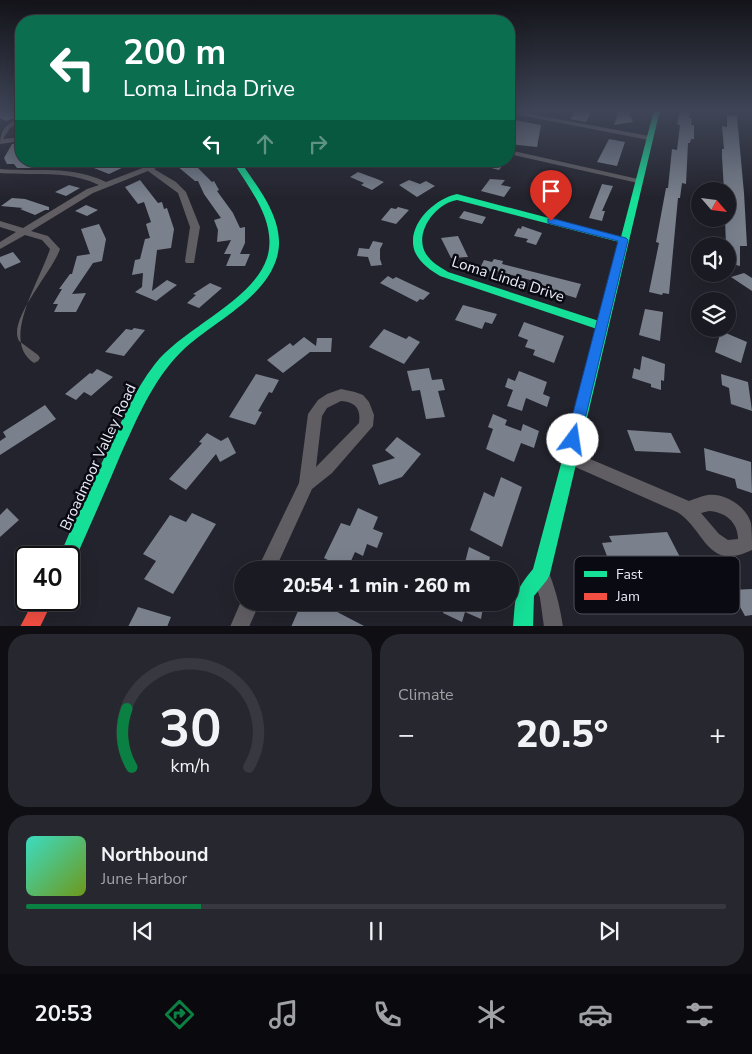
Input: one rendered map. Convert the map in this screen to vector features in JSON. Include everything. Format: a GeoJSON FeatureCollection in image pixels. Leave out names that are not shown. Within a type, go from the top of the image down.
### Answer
{"type":"FeatureCollection","features":[{"type":"Feature","properties":{"kind":"street"},"geometry":{"type":"LineString","coordinates":[[523,626],[525,594],[541,574],[623,240],[646,158],[649,139]]}},
{"type":"Feature","properties":{"kind":"street"},"geometry":{"type":"LineString","coordinates":[[0,140],[15,140]]}},
{"type":"Feature","properties":{"kind":"street"},"geometry":{"type":"LineString","coordinates":[[515,153],[638,181]]}},
{"type":"Feature","properties":{"kind":"street","name":"Broadmoor Valley Road"},"geometry":{"type":"LineString","coordinates":[[73,546],[137,403],[149,382],[179,346],[247,294],[268,268],[277,242],[275,228],[271,218],[240,167]]}},
{"type":"Feature","properties":{"kind":"street"},"geometry":{"type":"LineString","coordinates":[[0,246],[84,195],[149,168],[182,192],[195,227],[190,261]]}},
{"type":"Feature","properties":{"kind":"street"},"geometry":{"type":"LineString","coordinates":[[0,171],[83,174],[105,185]]}},
{"type":"Feature","properties":{"kind":"street","name":"Loma Linda Drive"},"geometry":{"type":"LineString","coordinates":[[602,326],[436,270],[424,258],[418,244],[418,232],[441,200],[457,197],[623,240]]}},
{"type":"Feature","properties":{"kind":"street"},"geometry":{"type":"LineString","coordinates":[[0,224],[44,238],[50,242],[54,249],[52,259],[14,318],[10,331],[13,343],[34,358]]}},
{"type":"Feature","properties":{"kind":"street"},"geometry":{"type":"LineString","coordinates":[[270,561],[307,484],[312,423],[319,405],[330,396],[346,395],[354,397],[366,407],[368,419],[366,426],[327,468],[307,484]]}},
{"type":"Feature","properties":{"kind":"street"},"geometry":{"type":"LineString","coordinates":[[569,457],[688,510]]}},
{"type":"Feature","properties":{"kind":"street"},"geometry":{"type":"LineString","coordinates":[[541,574],[549,598],[554,626]]}},
{"type":"Feature","properties":{"kind":"street"},"geometry":{"type":"LineString","coordinates":[[29,626],[38,611]]}},
{"type":"Feature","properties":{"kind":"street"},"geometry":{"type":"LineString","coordinates":[[239,626],[246,611]]}},
{"type":"Feature","properties":{"kind":"building"},"geometry":{"type":"Polygon","coordinates":[[[515,139],[538,139],[537,147],[515,145],[515,139]]]}},
{"type":"Feature","properties":{"kind":"building"},"geometry":{"type":"Polygon","coordinates":[[[609,139],[625,142],[617,166],[597,162],[609,139]]]}},
{"type":"Feature","properties":{"kind":"building"},"geometry":{"type":"Polygon","coordinates":[[[678,139],[691,139],[690,143],[688,143],[686,184],[682,183],[680,198],[678,198],[669,294],[663,293],[662,295],[649,292],[659,243],[656,242],[666,188],[668,188],[672,149],[677,150],[678,139]]]}},
{"type":"Feature","properties":{"kind":"building"},"geometry":{"type":"Polygon","coordinates":[[[723,139],[739,139],[747,246],[740,246],[740,266],[736,265],[736,237],[726,237],[725,228],[736,228],[736,182],[723,182],[722,149],[724,149],[723,139]]]}},
{"type":"Feature","properties":{"kind":"building"},"geometry":{"type":"Polygon","coordinates":[[[12,144],[15,144],[15,165],[7,164],[4,158],[12,144]]]}},
{"type":"Feature","properties":{"kind":"building"},"geometry":{"type":"Polygon","coordinates":[[[16,167],[40,167],[39,168],[16,167]]]}},
{"type":"Feature","properties":{"kind":"building"},"geometry":{"type":"Polygon","coordinates":[[[91,167],[124,167],[109,174],[91,167]]]}},
{"type":"Feature","properties":{"kind":"building"},"geometry":{"type":"Polygon","coordinates":[[[178,167],[197,167],[212,182],[214,181],[219,190],[217,191],[233,213],[240,228],[245,227],[245,243],[240,254],[250,254],[245,266],[226,266],[231,254],[224,254],[231,240],[217,242],[218,230],[214,220],[221,218],[204,194],[198,181],[195,181],[178,167]]]}},
{"type":"Feature","properties":{"kind":"building"},"geometry":{"type":"Polygon","coordinates":[[[488,167],[501,167],[499,170],[488,167]]]}},
{"type":"Feature","properties":{"kind":"building"},"geometry":{"type":"Polygon","coordinates":[[[358,172],[384,182],[372,190],[361,185],[364,183],[350,177],[358,172]]]}},
{"type":"Feature","properties":{"kind":"building"},"geometry":{"type":"Polygon","coordinates":[[[490,179],[505,180],[501,185],[511,187],[504,197],[481,191],[490,179]]]}},
{"type":"Feature","properties":{"kind":"building"},"geometry":{"type":"Polygon","coordinates":[[[140,180],[158,203],[162,202],[164,209],[167,208],[174,229],[171,248],[157,250],[152,291],[167,280],[177,285],[156,301],[135,292],[142,287],[143,273],[132,275],[135,260],[140,259],[145,239],[150,238],[146,224],[151,222],[144,202],[138,204],[125,187],[140,180]]]}},
{"type":"Feature","properties":{"kind":"building"},"geometry":{"type":"Polygon","coordinates":[[[409,180],[420,184],[426,181],[435,186],[417,197],[399,185],[409,180]]]}},
{"type":"Feature","properties":{"kind":"building"},"geometry":{"type":"Polygon","coordinates":[[[602,184],[613,186],[602,211],[605,211],[602,221],[589,218],[602,184]]]}},
{"type":"Feature","properties":{"kind":"building"},"geometry":{"type":"Polygon","coordinates":[[[69,185],[80,188],[66,196],[55,192],[69,185]]]}},
{"type":"Feature","properties":{"kind":"building"},"geometry":{"type":"Polygon","coordinates":[[[12,198],[25,199],[49,207],[49,210],[35,215],[20,209],[23,208],[1,206],[12,198]]]}},
{"type":"Feature","properties":{"kind":"building"},"geometry":{"type":"Polygon","coordinates":[[[86,205],[98,210],[87,216],[75,211],[86,205]]]}},
{"type":"Feature","properties":{"kind":"building"},"geometry":{"type":"Polygon","coordinates":[[[398,207],[409,210],[396,224],[381,220],[391,208],[396,209],[398,207]]]}},
{"type":"Feature","properties":{"kind":"building"},"geometry":{"type":"Polygon","coordinates":[[[464,211],[486,217],[482,224],[459,218],[464,211]]]}},
{"type":"Feature","properties":{"kind":"building"},"geometry":{"type":"Polygon","coordinates":[[[99,224],[106,239],[102,261],[93,263],[72,294],[86,293],[76,312],[54,312],[58,304],[53,304],[62,289],[59,289],[70,274],[72,274],[77,256],[90,254],[81,229],[99,224]]]}},
{"type":"Feature","properties":{"kind":"building"},"geometry":{"type":"Polygon","coordinates":[[[522,226],[542,233],[536,245],[526,242],[528,239],[514,236],[518,228],[521,229],[522,226]]]}},
{"type":"Feature","properties":{"kind":"building"},"geometry":{"type":"Polygon","coordinates":[[[458,236],[468,257],[451,258],[441,238],[458,236]]]}},
{"type":"Feature","properties":{"kind":"building"},"geometry":{"type":"Polygon","coordinates":[[[373,241],[383,243],[380,249],[382,265],[371,266],[368,257],[357,256],[359,248],[369,249],[373,241]]]}},
{"type":"Feature","properties":{"kind":"building"},"geometry":{"type":"Polygon","coordinates":[[[13,252],[21,262],[5,269],[0,262],[0,257],[13,252]]]}},
{"type":"Feature","properties":{"kind":"building"},"geometry":{"type":"Polygon","coordinates":[[[494,259],[503,261],[502,264],[581,284],[576,298],[537,286],[538,282],[480,268],[484,260],[492,262],[494,259]]]}},
{"type":"Feature","properties":{"kind":"building"},"geometry":{"type":"Polygon","coordinates":[[[744,273],[752,278],[752,291],[736,280],[736,275],[744,273]]]}},
{"type":"Feature","properties":{"kind":"building"},"geometry":{"type":"Polygon","coordinates":[[[388,276],[393,279],[396,277],[430,293],[423,300],[420,299],[417,302],[380,283],[388,276]]]}},
{"type":"Feature","properties":{"kind":"building"},"geometry":{"type":"Polygon","coordinates":[[[210,283],[222,288],[199,308],[187,303],[196,295],[193,294],[210,283]]]}},
{"type":"Feature","properties":{"kind":"building"},"geometry":{"type":"Polygon","coordinates":[[[463,305],[497,314],[492,324],[485,322],[482,329],[455,320],[463,305]]]}},
{"type":"Feature","properties":{"kind":"building"},"geometry":{"type":"Polygon","coordinates":[[[645,309],[663,312],[660,341],[639,335],[645,309]]]}},
{"type":"Feature","properties":{"kind":"building"},"geometry":{"type":"Polygon","coordinates":[[[524,322],[564,336],[554,363],[533,355],[535,350],[525,347],[528,340],[518,336],[524,322]]]}},
{"type":"Feature","properties":{"kind":"building"},"geometry":{"type":"Polygon","coordinates":[[[134,328],[145,330],[124,356],[105,352],[126,329],[132,330],[134,328]]]}},
{"type":"Feature","properties":{"kind":"building"},"geometry":{"type":"Polygon","coordinates":[[[384,329],[406,339],[409,336],[420,342],[404,364],[369,347],[384,329]]]}},
{"type":"Feature","properties":{"kind":"building"},"geometry":{"type":"Polygon","coordinates":[[[304,337],[316,346],[317,338],[332,338],[331,352],[310,352],[283,373],[267,360],[290,343],[293,346],[304,337]]]}},
{"type":"Feature","properties":{"kind":"building"},"geometry":{"type":"Polygon","coordinates":[[[719,337],[735,337],[747,342],[741,363],[715,352],[719,337]]]}},
{"type":"Feature","properties":{"kind":"building"},"geometry":{"type":"Polygon","coordinates":[[[642,356],[665,364],[664,381],[661,380],[661,390],[651,387],[651,384],[632,378],[634,368],[640,370],[642,356]]]}},
{"type":"Feature","properties":{"kind":"building"},"geometry":{"type":"Polygon","coordinates":[[[429,368],[432,380],[442,379],[445,390],[438,391],[445,417],[426,419],[420,390],[412,391],[407,371],[429,368]]]}},
{"type":"Feature","properties":{"kind":"building"},"geometry":{"type":"Polygon","coordinates":[[[97,369],[113,377],[91,396],[84,392],[76,400],[65,394],[90,373],[92,374],[97,369]]]}},
{"type":"Feature","properties":{"kind":"building"},"geometry":{"type":"Polygon","coordinates":[[[519,371],[547,382],[543,394],[550,397],[547,407],[526,398],[522,411],[507,406],[513,390],[505,387],[508,378],[515,381],[519,371]]]}},
{"type":"Feature","properties":{"kind":"building"},"geometry":{"type":"Polygon","coordinates":[[[256,374],[279,380],[272,393],[269,392],[258,411],[262,412],[255,425],[229,417],[256,374]]]}},
{"type":"Feature","properties":{"kind":"building"},"geometry":{"type":"Polygon","coordinates":[[[721,374],[748,382],[752,411],[731,404],[729,388],[722,385],[721,374]]]}},
{"type":"Feature","properties":{"kind":"building"},"geometry":{"type":"Polygon","coordinates":[[[45,405],[56,419],[0,455],[0,441],[6,437],[3,432],[45,405]]]}},
{"type":"Feature","properties":{"kind":"building"},"geometry":{"type":"Polygon","coordinates":[[[493,414],[507,420],[505,425],[521,431],[523,424],[539,431],[534,448],[521,443],[514,462],[486,449],[493,429],[488,427],[493,414]]]}},
{"type":"Feature","properties":{"kind":"building"},"geometry":{"type":"Polygon","coordinates":[[[627,430],[671,433],[681,453],[635,451],[627,430]]]}},
{"type":"Feature","properties":{"kind":"building"},"geometry":{"type":"Polygon","coordinates":[[[207,433],[221,441],[228,437],[236,453],[220,462],[216,454],[186,490],[169,479],[202,443],[199,442],[207,433]]]}},
{"type":"Feature","properties":{"kind":"building"},"geometry":{"type":"Polygon","coordinates":[[[397,437],[421,454],[402,477],[379,485],[372,465],[395,458],[385,450],[397,437]]]}},
{"type":"Feature","properties":{"kind":"building"},"geometry":{"type":"Polygon","coordinates":[[[704,448],[751,462],[752,493],[737,488],[735,479],[706,470],[704,448]]]}},
{"type":"Feature","properties":{"kind":"building"},"geometry":{"type":"Polygon","coordinates":[[[501,477],[522,487],[502,547],[470,530],[484,492],[494,497],[501,477]]]}},
{"type":"Feature","properties":{"kind":"building"},"geometry":{"type":"Polygon","coordinates":[[[7,508],[19,520],[0,537],[0,515],[7,508]]]}},
{"type":"Feature","properties":{"kind":"building"},"geometry":{"type":"Polygon","coordinates":[[[358,508],[378,517],[373,529],[383,533],[377,548],[367,544],[363,556],[355,552],[351,561],[330,561],[324,558],[341,523],[350,526],[358,508]]]}},
{"type":"Feature","properties":{"kind":"building"},"geometry":{"type":"Polygon","coordinates":[[[192,513],[216,524],[173,594],[144,579],[156,561],[143,554],[170,515],[186,522],[192,513]]]}},
{"type":"Feature","properties":{"kind":"building"},"geometry":{"type":"Polygon","coordinates":[[[667,532],[679,556],[607,556],[602,543],[612,542],[609,536],[667,532]]]}},
{"type":"Feature","properties":{"kind":"building"},"geometry":{"type":"Polygon","coordinates":[[[469,547],[490,557],[489,561],[465,561],[469,547]]]}},
{"type":"Feature","properties":{"kind":"building"},"geometry":{"type":"Polygon","coordinates":[[[752,589],[752,615],[745,616],[740,607],[740,590],[752,589]]]}},
{"type":"Feature","properties":{"kind":"building"},"geometry":{"type":"Polygon","coordinates":[[[138,607],[171,617],[167,626],[128,626],[138,607]]]}},
{"type":"Feature","properties":{"kind":"building"},"geometry":{"type":"Polygon","coordinates":[[[298,611],[335,611],[364,626],[291,626],[298,611]]]}},
{"type":"Feature","properties":{"kind":"building"},"geometry":{"type":"Polygon","coordinates":[[[443,611],[482,611],[481,619],[465,612],[462,622],[443,613],[443,611]]]}},
{"type":"Feature","properties":{"kind":"traffic: fast"},"geometry":{"type":"LineString","coordinates":[[523,626],[525,593],[541,574],[650,139]]}},
{"type":"Feature","properties":{"kind":"traffic: fast"},"geometry":{"type":"LineString","coordinates":[[72,546],[131,417],[158,369],[179,346],[242,298],[266,272],[272,257],[273,230],[258,194],[240,167]]}},
{"type":"Feature","properties":{"kind":"traffic: fast"},"geometry":{"type":"LineString","coordinates":[[602,326],[444,274],[429,264],[423,257],[419,249],[419,232],[434,208],[449,198],[457,197],[623,240]]}},
{"type":"Feature","properties":{"kind":"traffic: jam"},"geometry":{"type":"LineString","coordinates":[[30,626],[38,611]]}},
{"type":"Feature","properties":{"kind":"route"},"geometry":{"type":"LineString","coordinates":[[551,221],[623,240],[573,440]]}}]}
